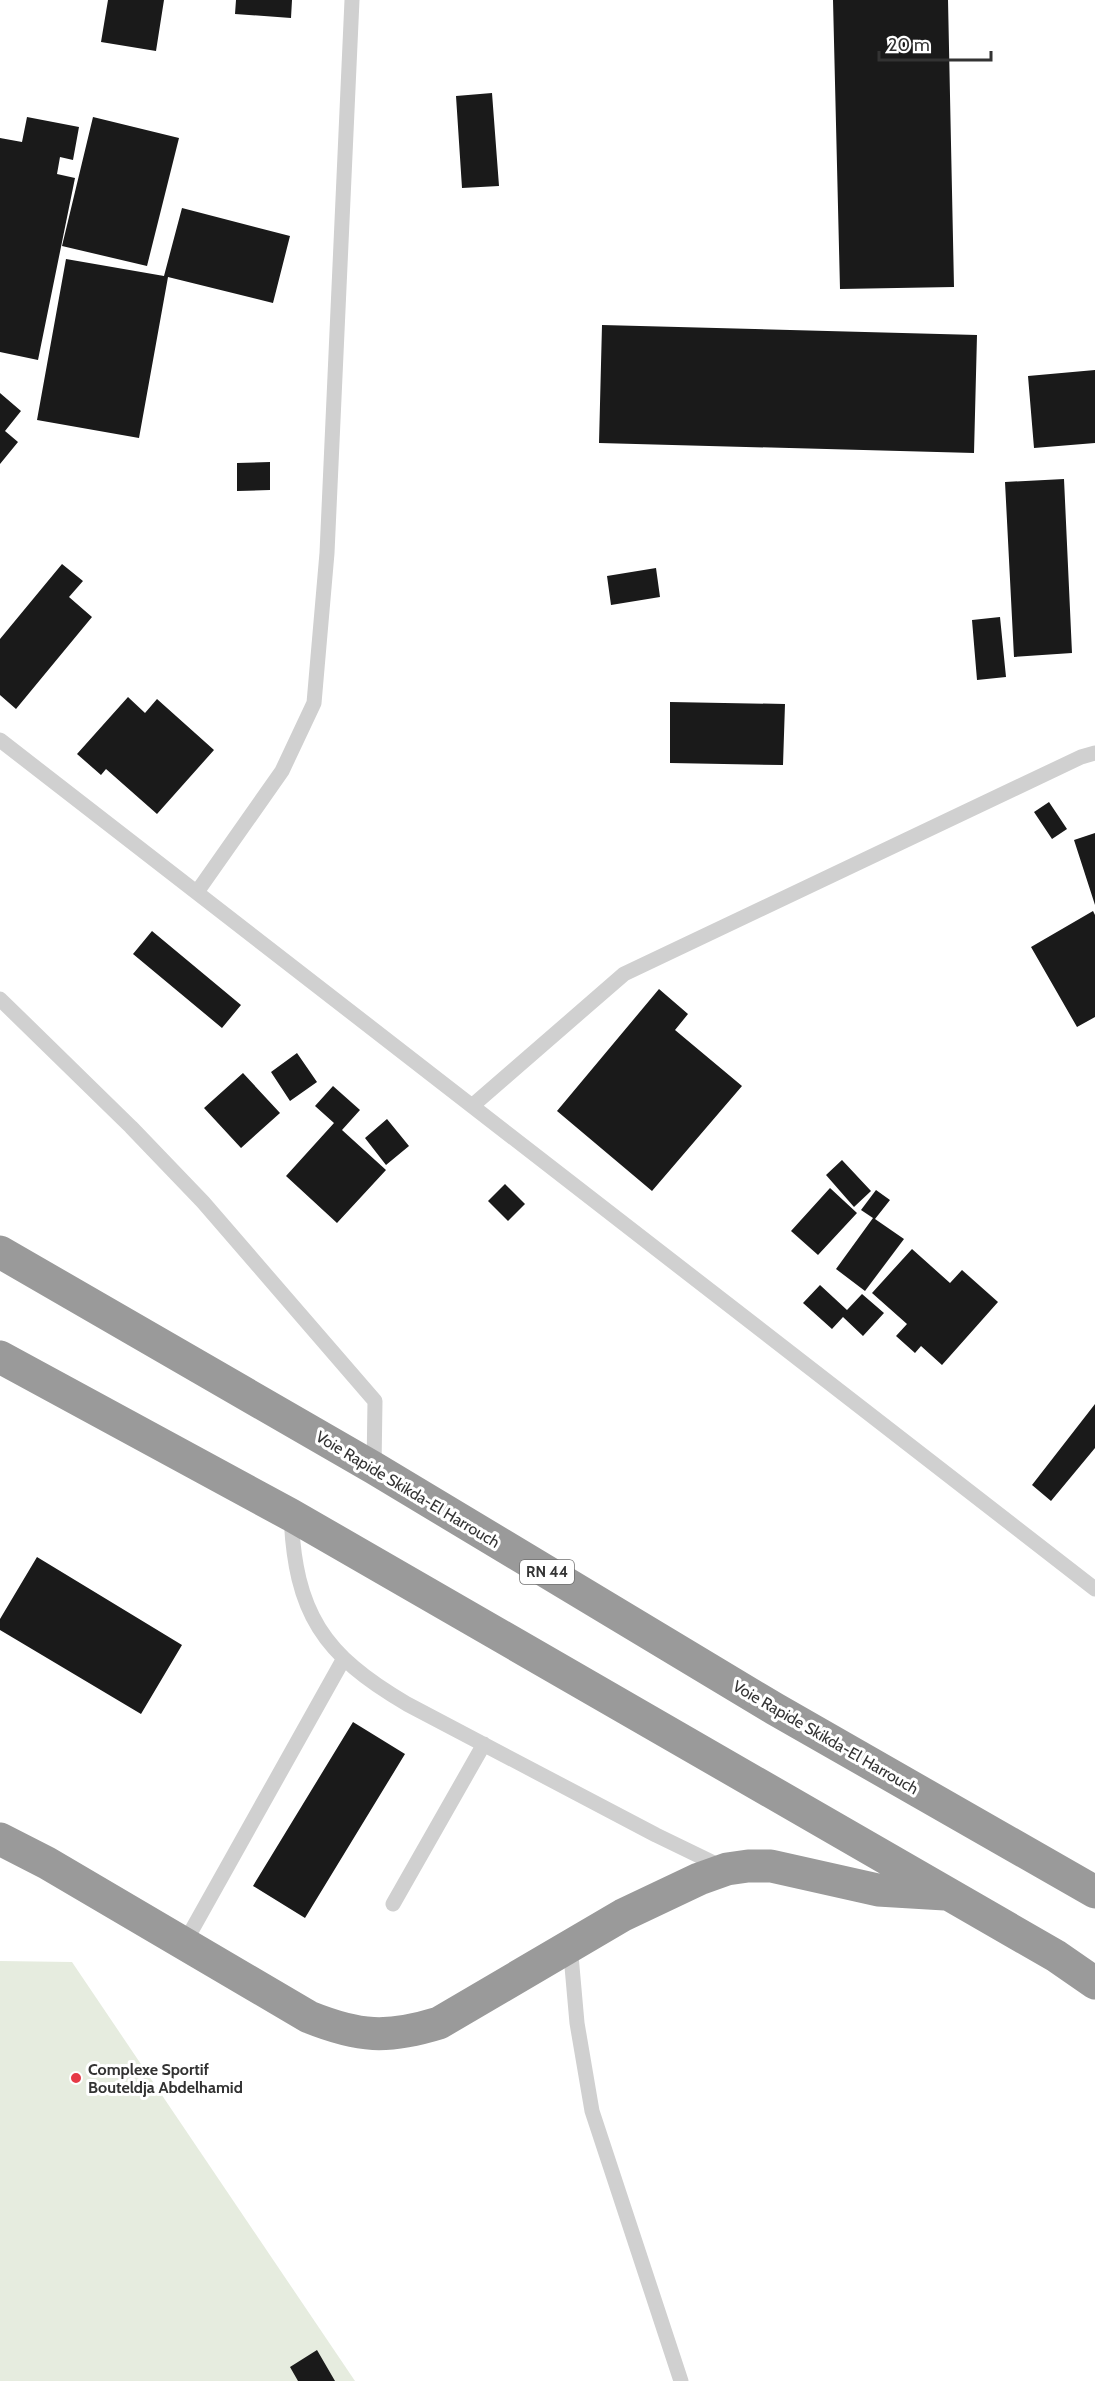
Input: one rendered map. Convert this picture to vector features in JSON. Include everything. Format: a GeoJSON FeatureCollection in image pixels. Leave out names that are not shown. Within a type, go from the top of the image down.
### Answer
{"type":"FeatureCollection","features":[{"type":"Feature","properties":{"kind":"highway","name":"Voie Rapide Skikda-El Harrouch"},"geometry":{"type":"LineString","coordinates":[[0,1252],[374,1468],[775,1709],[1095,1892]]}},
{"type":"Feature","properties":{"kind":"highway"},"geometry":{"type":"LineString","coordinates":[[0,1357],[291,1515],[1056,1956],[1095,1983]]}},
{"type":"Feature","properties":{"kind":"highway"},"geometry":{"type":"LineString","coordinates":[[0,1839],[47,1863],[309,2017],[340,2029],[373,2034],[406,2033],[439,2023],[570,1944],[669,1892],[726,1869],[771,1866],[878,1890],[949,1894]]}},
{"type":"Feature","properties":{"kind":"lane"},"geometry":{"type":"LineString","coordinates":[[197,892],[282,771],[314,703],[327,553],[352,0]]}},
{"type":"Feature","properties":{"kind":"lane"},"geometry":{"type":"LineString","coordinates":[[0,740],[1095,1589]]}},
{"type":"Feature","properties":{"kind":"lane"},"geometry":{"type":"LineString","coordinates":[[472,1106],[624,974],[1081,757],[1095,753]]}},
{"type":"Feature","properties":{"kind":"lane"},"geometry":{"type":"LineString","coordinates":[[0,999],[203,1202],[375,1401],[374,1468]]}},
{"type":"Feature","properties":{"kind":"lane"},"geometry":{"type":"LineString","coordinates":[[291,1515],[292,1550],[300,1590],[317,1628],[343,1660],[375,1685],[656,1836],[726,1869]]}},
{"type":"Feature","properties":{"kind":"lane"},"geometry":{"type":"LineString","coordinates":[[184,1944],[343,1660]]}},
{"type":"Feature","properties":{"kind":"lane"},"geometry":{"type":"LineString","coordinates":[[393,1904],[484,1744]]}},
{"type":"Feature","properties":{"kind":"lane"},"geometry":{"type":"LineString","coordinates":[[570,1944],[577,2023],[592,2111],[681,2381]]}},
{"type":"Feature","properties":{"kind":"shaded area","name":"Complexe Sportif Bouteldja Abdelhamid"},"geometry":{"type":"Polygon","coordinates":[[[0,1961],[72,1962],[355,2381],[0,2381],[0,1961]]]}},
{"type":"Feature","properties":{"kind":"building"},"geometry":{"type":"Polygon","coordinates":[[[108,0],[164,0],[156,51],[101,42],[108,0]]]}},
{"type":"Feature","properties":{"kind":"building"},"geometry":{"type":"Polygon","coordinates":[[[236,0],[292,0],[291,18],[235,14],[236,0]]]}},
{"type":"Feature","properties":{"kind":"building"},"geometry":{"type":"Polygon","coordinates":[[[833,0],[948,0],[954,287],[840,289],[833,0]]]}},
{"type":"Feature","properties":{"kind":"building"},"geometry":{"type":"Polygon","coordinates":[[[492,93],[499,186],[462,188],[456,96],[492,93]]]}},
{"type":"Feature","properties":{"kind":"building"},"geometry":{"type":"Polygon","coordinates":[[[27,117],[79,127],[73,160],[60,157],[57,174],[75,178],[38,360],[0,352],[0,138],[22,142],[27,117]]]}},
{"type":"Feature","properties":{"kind":"building"},"geometry":{"type":"Polygon","coordinates":[[[93,117],[179,138],[147,266],[62,246],[93,117]]]}},
{"type":"Feature","properties":{"kind":"building"},"geometry":{"type":"Polygon","coordinates":[[[182,208],[290,236],[273,303],[168,277],[139,438],[37,420],[66,259],[164,276],[182,208]]]}},
{"type":"Feature","properties":{"kind":"building"},"geometry":{"type":"Polygon","coordinates":[[[602,325],[977,335],[974,453],[599,443],[602,325]]]}},
{"type":"Feature","properties":{"kind":"building"},"geometry":{"type":"Polygon","coordinates":[[[1095,370],[1095,443],[1034,448],[1028,376],[1095,370]]]}},
{"type":"Feature","properties":{"kind":"building"},"geometry":{"type":"Polygon","coordinates":[[[0,393],[21,411],[5,431],[18,442],[0,464],[0,393]]]}},
{"type":"Feature","properties":{"kind":"building"},"geometry":{"type":"Polygon","coordinates":[[[270,462],[270,490],[237,491],[237,463],[270,462]]]}},
{"type":"Feature","properties":{"kind":"building"},"geometry":{"type":"Polygon","coordinates":[[[1064,479],[1072,653],[1014,657],[1005,482],[1064,479]]]}},
{"type":"Feature","properties":{"kind":"building"},"geometry":{"type":"Polygon","coordinates":[[[62,564],[83,581],[69,597],[92,617],[16,709],[0,695],[0,639],[62,564]]]}},
{"type":"Feature","properties":{"kind":"building"},"geometry":{"type":"Polygon","coordinates":[[[656,568],[660,597],[611,605],[607,576],[656,568]]]}},
{"type":"Feature","properties":{"kind":"building"},"geometry":{"type":"Polygon","coordinates":[[[1000,617],[1006,677],[977,680],[972,620],[1000,617]]]}},
{"type":"Feature","properties":{"kind":"building"},"geometry":{"type":"Polygon","coordinates":[[[128,697],[145,713],[157,699],[214,750],[157,814],[106,769],[101,775],[77,754],[128,697]]]}},
{"type":"Feature","properties":{"kind":"building"},"geometry":{"type":"Polygon","coordinates":[[[670,702],[785,704],[783,765],[670,763],[670,702]]]}},
{"type":"Feature","properties":{"kind":"building"},"geometry":{"type":"Polygon","coordinates":[[[1049,802],[1067,829],[1052,839],[1034,812],[1049,802]]]}},
{"type":"Feature","properties":{"kind":"building"},"geometry":{"type":"Polygon","coordinates":[[[1095,833],[1095,905],[1074,840],[1095,833]]]}},
{"type":"Feature","properties":{"kind":"building"},"geometry":{"type":"Polygon","coordinates":[[[1093,911],[1095,915],[1095,1017],[1077,1027],[1031,947],[1093,911]]]}},
{"type":"Feature","properties":{"kind":"building"},"geometry":{"type":"Polygon","coordinates":[[[152,931],[241,1005],[222,1028],[133,954],[152,931]]]}},
{"type":"Feature","properties":{"kind":"building"},"geometry":{"type":"Polygon","coordinates":[[[659,989],[688,1014],[675,1030],[742,1086],[652,1191],[557,1111],[659,989]]]}},
{"type":"Feature","properties":{"kind":"building"},"geometry":{"type":"Polygon","coordinates":[[[297,1053],[317,1082],[290,1101],[271,1072],[297,1053]]]}},
{"type":"Feature","properties":{"kind":"building"},"geometry":{"type":"Polygon","coordinates":[[[243,1073],[280,1113],[241,1148],[204,1108],[243,1073]]]}},
{"type":"Feature","properties":{"kind":"building"},"geometry":{"type":"Polygon","coordinates":[[[333,1086],[360,1110],[342,1130],[386,1170],[337,1223],[286,1176],[334,1123],[315,1106],[333,1086]]]}},
{"type":"Feature","properties":{"kind":"building"},"geometry":{"type":"Polygon","coordinates":[[[387,1119],[409,1146],[386,1165],[365,1138],[387,1119]]]}},
{"type":"Feature","properties":{"kind":"building"},"geometry":{"type":"Polygon","coordinates":[[[842,1160],[871,1191],[854,1207],[826,1175],[842,1160]]]}},
{"type":"Feature","properties":{"kind":"building"},"geometry":{"type":"Polygon","coordinates":[[[505,1184],[525,1204],[508,1221],[488,1201],[505,1184]]]}},
{"type":"Feature","properties":{"kind":"building"},"geometry":{"type":"Polygon","coordinates":[[[830,1188],[857,1213],[818,1255],[791,1231],[830,1188]]]}},
{"type":"Feature","properties":{"kind":"building"},"geometry":{"type":"Polygon","coordinates":[[[876,1190],[890,1200],[875,1219],[904,1239],[865,1291],[836,1269],[873,1218],[861,1210],[876,1190]]]}},
{"type":"Feature","properties":{"kind":"building"},"geometry":{"type":"Polygon","coordinates":[[[912,1249],[950,1283],[962,1270],[998,1302],[942,1365],[921,1346],[915,1353],[896,1336],[907,1324],[872,1293],[912,1249]]]}},
{"type":"Feature","properties":{"kind":"building"},"geometry":{"type":"Polygon","coordinates":[[[820,1285],[847,1310],[862,1294],[884,1313],[863,1336],[843,1317],[832,1329],[803,1303],[820,1285]]]}},
{"type":"Feature","properties":{"kind":"building"},"geometry":{"type":"Polygon","coordinates":[[[1095,1404],[1095,1448],[1051,1501],[1032,1485],[1095,1404]]]}},
{"type":"Feature","properties":{"kind":"building"},"geometry":{"type":"Polygon","coordinates":[[[37,1557],[182,1645],[141,1714],[0,1630],[0,1619],[37,1557]]]}},
{"type":"Feature","properties":{"kind":"building"},"geometry":{"type":"Polygon","coordinates":[[[353,1722],[405,1754],[305,1918],[253,1886],[353,1722]]]}},
{"type":"Feature","properties":{"kind":"building"},"geometry":{"type":"Polygon","coordinates":[[[317,2350],[335,2381],[298,2381],[290,2367],[317,2350]]]}},
{"type":"Feature","properties":{"kind":"place","name":"Complexe Sportif Bouteldja Abdelhamid"},"geometry":{"type":"Point","coordinates":[76,2078]}}]}
